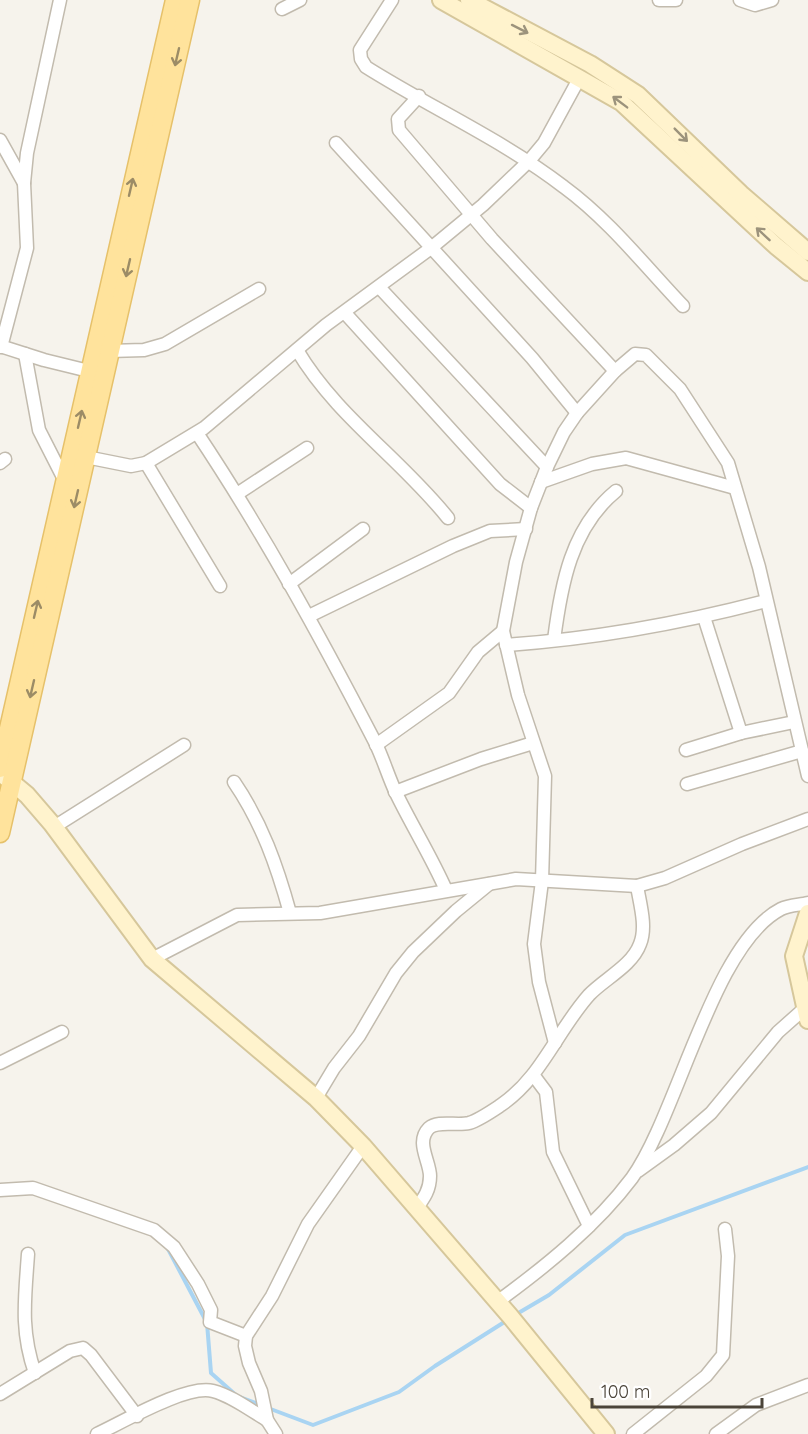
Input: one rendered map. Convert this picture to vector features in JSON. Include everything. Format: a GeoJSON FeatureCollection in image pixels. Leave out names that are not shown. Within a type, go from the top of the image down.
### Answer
{"type":"FeatureCollection","features":[{"type":"Feature","properties":{"kind":"main road"},"geometry":{"type":"LineString","coordinates":[[4,774],[86,457],[98,373],[177,0]]}},
{"type":"Feature","properties":{"kind":"main road"},"geometry":{"type":"LineString","coordinates":[[0,832],[4,774],[66,483],[98,373],[109,351],[129,229]]}},
{"type":"Feature","properties":{"kind":"street"},"geometry":{"type":"LineString","coordinates":[[60,0],[27,153],[24,183],[27,248],[1,346],[98,373]]}},
{"type":"Feature","properties":{"kind":"street"},"geometry":{"type":"LineString","coordinates":[[282,9],[300,0]]}},
{"type":"Feature","properties":{"kind":"street"},"geometry":{"type":"LineString","coordinates":[[392,0],[360,50],[361,59],[373,72],[419,96],[529,161],[592,210],[684,306]]}},
{"type":"Feature","properties":{"kind":"street"},"geometry":{"type":"LineString","coordinates":[[441,0],[621,102],[776,246],[808,272]]}},
{"type":"Feature","properties":{"kind":"street"},"geometry":{"type":"LineString","coordinates":[[469,0],[590,64],[638,95],[741,194],[808,252]]}},
{"type":"Feature","properties":{"kind":"street"},"geometry":{"type":"LineString","coordinates":[[658,0],[676,0]]}},
{"type":"Feature","properties":{"kind":"street"},"geometry":{"type":"LineString","coordinates":[[740,0],[755,5],[772,0]]}},
{"type":"Feature","properties":{"kind":"street"},"geometry":{"type":"LineString","coordinates":[[86,457],[131,466],[146,463],[197,433],[245,396],[297,350],[472,215],[529,161],[544,143],[580,77]]}},
{"type":"Feature","properties":{"kind":"street"},"geometry":{"type":"LineString","coordinates":[[419,96],[398,119],[399,130],[472,215],[615,371]]}},
{"type":"Feature","properties":{"kind":"street"},"geometry":{"type":"LineString","coordinates":[[0,140],[24,183]]}},
{"type":"Feature","properties":{"kind":"street"},"geometry":{"type":"LineString","coordinates":[[336,143],[577,413]]}},
{"type":"Feature","properties":{"kind":"street"},"geometry":{"type":"LineString","coordinates":[[380,287],[547,467]]}},
{"type":"Feature","properties":{"kind":"street"},"geometry":{"type":"LineString","coordinates":[[109,351],[144,350],[165,344],[259,290]]}},
{"type":"Feature","properties":{"kind":"street"},"geometry":{"type":"LineString","coordinates":[[345,313],[500,484],[515,499],[531,508]]}},
{"type":"Feature","properties":{"kind":"street"},"geometry":{"type":"LineString","coordinates":[[297,350],[310,373],[339,406],[428,493],[448,518]]}},
{"type":"Feature","properties":{"kind":"street"},"geometry":{"type":"LineString","coordinates":[[555,1043],[539,982],[534,944],[542,881],[545,776],[533,743],[503,631],[512,579],[531,508],[547,467],[564,432],[577,413],[615,371],[635,354],[641,353],[653,361],[680,389],[728,463],[766,601],[808,776]]}},
{"type":"Feature","properties":{"kind":"street"},"geometry":{"type":"LineString","coordinates":[[25,354],[39,430],[66,483]]}},
{"type":"Feature","properties":{"kind":"street"},"geometry":{"type":"LineString","coordinates":[[197,433],[237,494],[309,616],[376,745],[395,792],[418,831],[446,890]]}},
{"type":"Feature","properties":{"kind":"street"},"geometry":{"type":"LineString","coordinates":[[237,494],[307,448]]}},
{"type":"Feature","properties":{"kind":"street"},"geometry":{"type":"LineString","coordinates":[[541,482],[592,464],[626,458],[735,488]]}},
{"type":"Feature","properties":{"kind":"street"},"geometry":{"type":"LineString","coordinates":[[146,463],[220,586]]}},
{"type":"Feature","properties":{"kind":"street"},"geometry":{"type":"LineString","coordinates":[[554,640],[567,567],[591,518],[616,490]]}},
{"type":"Feature","properties":{"kind":"street"},"geometry":{"type":"LineString","coordinates":[[289,584],[363,529]]}},
{"type":"Feature","properties":{"kind":"street"},"geometry":{"type":"LineString","coordinates":[[309,616],[453,546],[490,531],[526,529]]}},
{"type":"Feature","properties":{"kind":"street"},"geometry":{"type":"LineString","coordinates":[[506,645],[704,617],[766,601]]}},
{"type":"Feature","properties":{"kind":"street"},"geometry":{"type":"LineString","coordinates":[[704,617],[741,733]]}},
{"type":"Feature","properties":{"kind":"street"},"geometry":{"type":"LineString","coordinates":[[376,745],[449,693],[478,652],[503,631]]}},
{"type":"Feature","properties":{"kind":"street"},"geometry":{"type":"LineString","coordinates":[[686,750],[741,733],[794,722]]}},
{"type":"Feature","properties":{"kind":"street"},"geometry":{"type":"LineString","coordinates":[[395,792],[481,759],[533,743]]}},
{"type":"Feature","properties":{"kind":"street"},"geometry":{"type":"LineString","coordinates":[[54,827],[184,745]]}},
{"type":"Feature","properties":{"kind":"street"},"geometry":{"type":"LineString","coordinates":[[687,784],[801,751]]}},
{"type":"Feature","properties":{"kind":"street"},"geometry":{"type":"LineString","coordinates":[[4,774],[54,827],[152,959],[316,1098],[363,1146],[523,1332],[606,1434]]}},
{"type":"Feature","properties":{"kind":"street"},"geometry":{"type":"LineString","coordinates":[[234,782],[259,823],[276,864],[290,913]]}},
{"type":"Feature","properties":{"kind":"street"},"geometry":{"type":"LineString","coordinates":[[152,959],[237,915],[320,913],[492,881],[638,886],[675,874],[742,844],[808,819]]}},
{"type":"Feature","properties":{"kind":"street"},"geometry":{"type":"LineString","coordinates":[[316,1098],[334,1068],[359,1036],[396,973],[413,952],[456,910],[492,881]]}},
{"type":"Feature","properties":{"kind":"street"},"geometry":{"type":"LineString","coordinates":[[416,1209],[428,1188],[430,1174],[423,1151],[424,1136],[429,1129],[436,1124],[471,1123],[502,1105],[534,1076],[590,994],[637,951],[643,931],[638,886]]}},
{"type":"Feature","properties":{"kind":"street"},"geometry":{"type":"LineString","coordinates":[[634,1174],[738,954],[750,937],[782,909],[808,903]]}},
{"type":"Feature","properties":{"kind":"street"},"geometry":{"type":"LineString","coordinates":[[497,1302],[529,1279],[589,1226],[634,1174],[674,1145],[711,1113],[778,1032],[807,1014],[794,956],[808,913]]}},
{"type":"Feature","properties":{"kind":"street"},"geometry":{"type":"LineString","coordinates":[[0,1063],[62,1032]]}},
{"type":"Feature","properties":{"kind":"street"},"geometry":{"type":"LineString","coordinates":[[534,1076],[546,1092],[553,1152],[589,1226]]}},
{"type":"Feature","properties":{"kind":"street"},"geometry":{"type":"LineString","coordinates":[[273,1433],[266,1416],[261,1391],[249,1363],[245,1346],[246,1336],[272,1296],[308,1224],[363,1146]]}},
{"type":"Feature","properties":{"kind":"street"},"geometry":{"type":"LineString","coordinates":[[0,1190],[33,1188],[154,1230],[174,1247],[198,1284],[211,1310],[210,1322],[246,1336]]}},
{"type":"Feature","properties":{"kind":"street"},"geometry":{"type":"LineString","coordinates":[[633,1434],[706,1376],[723,1355],[728,1256],[725,1229]]}},
{"type":"Feature","properties":{"kind":"street"},"geometry":{"type":"LineString","coordinates":[[28,1254],[24,1327],[25,1342],[35,1372]]}},
{"type":"Feature","properties":{"kind":"street"},"geometry":{"type":"LineString","coordinates":[[0,1394],[70,1351],[84,1348],[137,1416]]}},
{"type":"Feature","properties":{"kind":"street"},"geometry":{"type":"LineString","coordinates":[[716,1434],[756,1405],[808,1385]]}},
{"type":"Feature","properties":{"kind":"street"},"geometry":{"type":"LineString","coordinates":[[97,1434],[182,1394],[200,1390],[213,1391],[231,1398],[266,1416]]}},
{"type":"Feature","properties":{"kind":"waterway"},"geometry":{"type":"LineString","coordinates":[[515,1315],[549,1295],[625,1235],[808,1167]]}},
{"type":"Feature","properties":{"kind":"waterway"},"geometry":{"type":"LineString","coordinates":[[167,1247],[207,1323],[211,1373],[237,1396],[261,1405]]}},
{"type":"Feature","properties":{"kind":"waterway"},"geometry":{"type":"LineString","coordinates":[[268,1408],[313,1425],[399,1392],[506,1321]]}}]}
